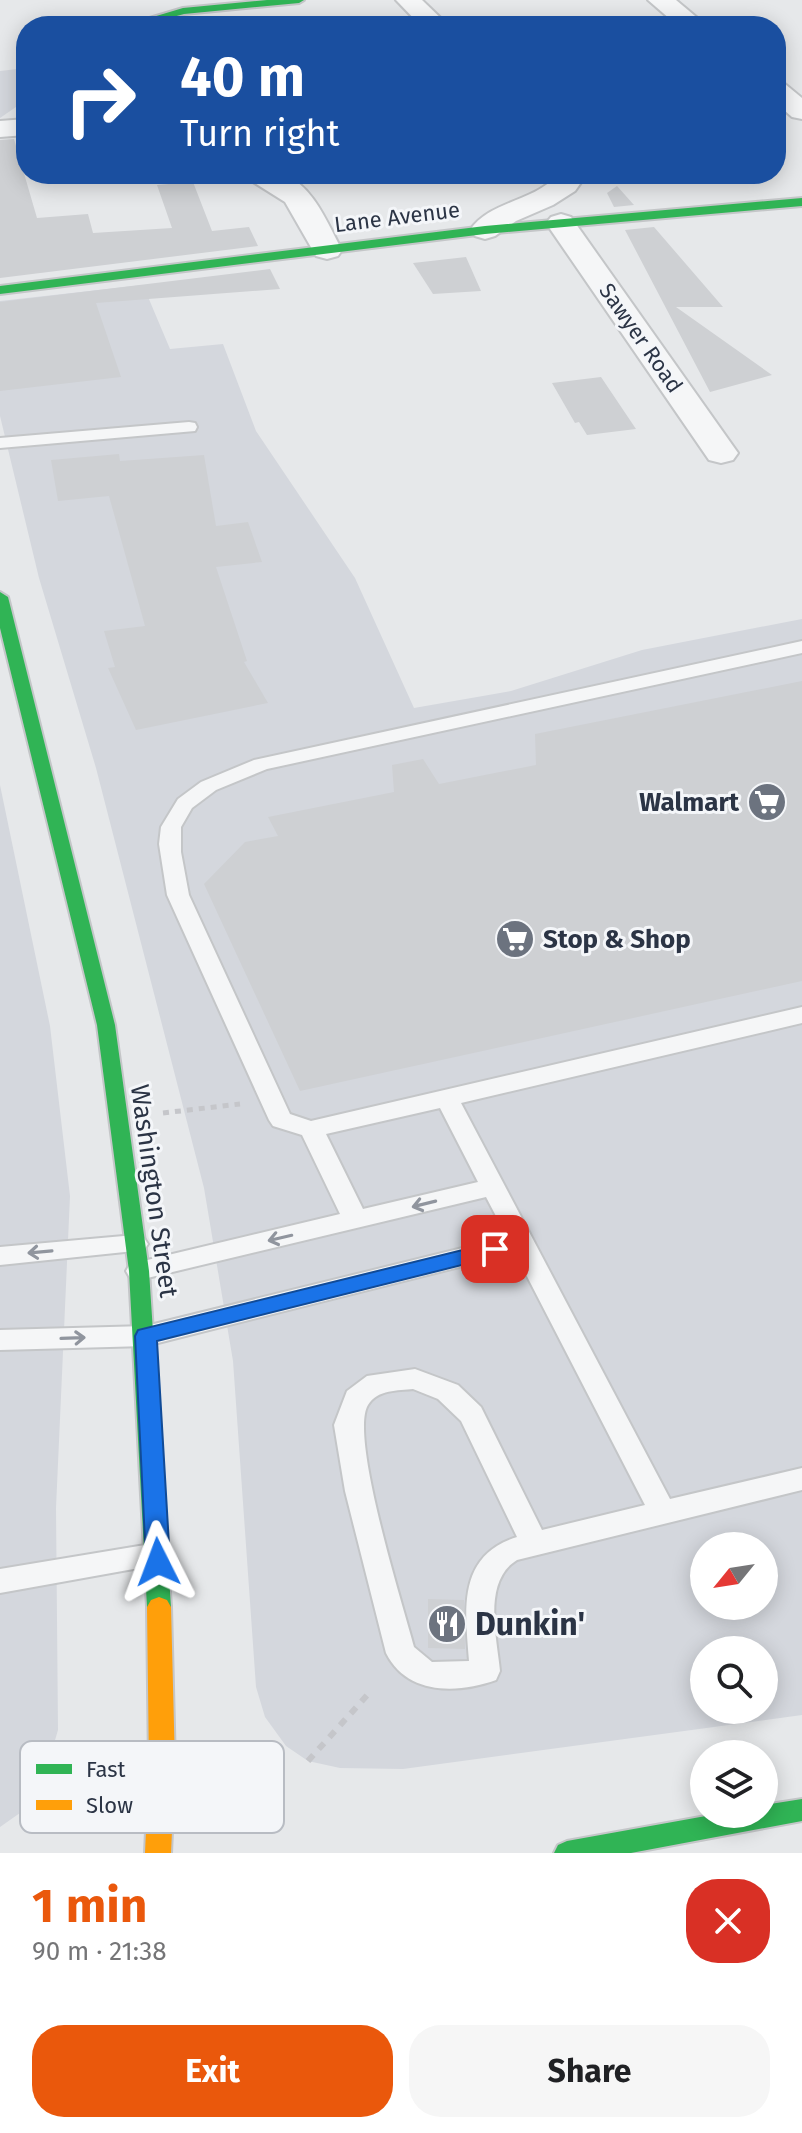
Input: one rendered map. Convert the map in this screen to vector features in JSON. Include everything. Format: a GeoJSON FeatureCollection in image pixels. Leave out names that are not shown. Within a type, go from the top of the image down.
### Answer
{"type":"FeatureCollection","features":[{"type":"Feature","properties":{"kind":"main road"},"geometry":{"type":"LineString","coordinates":[[165,16],[183,11],[299,0]]}},
{"type":"Feature","properties":{"kind":"main road","name":"Lane Avenue"},"geometry":{"type":"LineString","coordinates":[[0,290],[485,230],[802,202]]}},
{"type":"Feature","properties":{"kind":"main road","name":"Washington Street"},"geometry":{"type":"LineString","coordinates":[[0,597],[106,1025],[146,1336],[158,1554],[162,1741]]}},
{"type":"Feature","properties":{"kind":"main road"},"geometry":{"type":"LineString","coordinates":[[567,1853],[802,1810]]}},
{"type":"Feature","properties":{"kind":"main road","name":"Washington Street"},"geometry":{"type":"LineString","coordinates":[[158,1853],[159,1833]]}},
{"type":"Feature","properties":{"kind":"street"},"geometry":{"type":"LineString","coordinates":[[408,0],[425,16]]}},
{"type":"Feature","properties":{"kind":"street"},"geometry":{"type":"LineString","coordinates":[[660,0],[681,16]]}},
{"type":"Feature","properties":{"kind":"street"},"geometry":{"type":"LineString","coordinates":[[786,98],[802,111]]}},
{"type":"Feature","properties":{"kind":"street"},"geometry":{"type":"LineString","coordinates":[[282,184],[297,196],[327,250]]}},
{"type":"Feature","properties":{"kind":"street"},"geometry":{"type":"LineString","coordinates":[[485,230],[505,214],[552,194],[562,184]]}},
{"type":"Feature","properties":{"kind":"street","name":"Sawyer Road"},"geometry":{"type":"LineString","coordinates":[[561,223],[721,453]]}},
{"type":"Feature","properties":{"kind":"lane"},"geometry":{"type":"LineString","coordinates":[[0,443],[189,427]]}},
{"type":"Feature","properties":{"kind":"lane"},"geometry":{"type":"LineString","coordinates":[[802,647],[261,764],[215,782],[187,802],[171,826],[170,858],[178,895],[281,1120],[311,1129],[802,1015]]}},
{"type":"Feature","properties":{"kind":"lane"},"geometry":{"type":"LineString","coordinates":[[447,1098],[662,1510]]}},
{"type":"Feature","properties":{"kind":"lane"},"geometry":{"type":"LineString","coordinates":[[311,1129],[356,1221]]}},
{"type":"Feature","properties":{"kind":"lane"},"geometry":{"type":"LineString","coordinates":[[139,1271],[493,1187]]}},
{"type":"Feature","properties":{"kind":"lane"},"geometry":{"type":"LineString","coordinates":[[0,1340],[146,1336],[524,1242]]}},
{"type":"Feature","properties":{"kind":"lane"},"geometry":{"type":"LineString","coordinates":[[0,1256],[135,1244]]}},
{"type":"Feature","properties":{"kind":"lane"},"geometry":{"type":"LineString","coordinates":[[534,1543],[471,1414],[448,1392],[415,1379],[376,1383],[357,1398],[348,1425],[359,1491],[401,1653],[415,1671],[442,1677],[485,1671],[483,1586],[488,1569],[501,1555],[534,1543],[662,1510],[802,1479]]}},
{"type":"Feature","properties":{"kind":"lane"},"geometry":{"type":"LineString","coordinates":[[0,1581],[158,1554]]}},
{"type":"Feature","properties":{"kind":"path"},"geometry":{"type":"LineString","coordinates":[[118,1118],[272,1100]]}},
{"type":"Feature","properties":{"kind":"path"},"geometry":{"type":"LineString","coordinates":[[308,1761],[370,1692]]}},
{"type":"Feature","properties":{"kind":"shaded area"},"geometry":{"type":"Polygon","coordinates":[[[16,69],[16,107],[0,118],[0,71],[16,69]]]}},
{"type":"Feature","properties":{"kind":"shaded area"},"geometry":{"type":"Polygon","coordinates":[[[143,285],[170,349],[223,344],[256,431],[355,578],[414,708],[511,691],[642,650],[802,619],[802,1715],[778,1718],[778,1636],[690,1636],[690,1724],[736,1724],[403,1769],[340,1768],[308,1761],[286,1746],[265,1717],[256,1687],[233,1361],[204,1188],[96,768],[39,578],[0,416],[0,301],[143,285]]]}},
{"type":"Feature","properties":{"kind":"shaded area"},"geometry":{"type":"Polygon","coordinates":[[[0,785],[50,1026],[70,1196],[56,1508],[58,1730],[55,1741],[20,1741],[20,1813],[0,1827],[0,785]]]}},
{"type":"Feature","properties":{"kind":"building"},"geometry":{"type":"Polygon","coordinates":[[[14,139],[16,184],[27,184],[37,218],[88,214],[93,233],[172,228],[157,185],[194,184],[212,231],[249,227],[258,246],[0,278],[0,140],[14,139]]]}},
{"type":"Feature","properties":{"kind":"building"},"geometry":{"type":"Polygon","coordinates":[[[617,186],[634,205],[614,207],[607,193],[617,186]]]}},
{"type":"Feature","properties":{"kind":"building"},"geometry":{"type":"Polygon","coordinates":[[[654,227],[723,307],[676,307],[772,375],[710,392],[625,230],[654,227]]]}},
{"type":"Feature","properties":{"kind":"building"},"geometry":{"type":"Polygon","coordinates":[[[466,257],[481,291],[433,294],[413,263],[466,257]]]}},
{"type":"Feature","properties":{"kind":"building"},"geometry":{"type":"Polygon","coordinates":[[[270,269],[280,289],[96,303],[121,377],[0,391],[0,302],[270,269]]]}},
{"type":"Feature","properties":{"kind":"building"},"geometry":{"type":"Polygon","coordinates":[[[601,377],[636,429],[587,435],[579,422],[575,423],[552,383],[601,377]]]}},
{"type":"Feature","properties":{"kind":"building"},"geometry":{"type":"Polygon","coordinates":[[[119,454],[120,461],[204,455],[216,526],[248,522],[262,562],[216,567],[247,661],[244,662],[268,703],[136,730],[108,668],[115,667],[104,631],[145,626],[109,496],[58,501],[51,460],[119,454]]]}},
{"type":"Feature","properties":{"kind":"building","name":"Stop & Shop"},"geometry":{"type":"Polygon","coordinates":[[[802,681],[802,981],[300,1091],[204,884],[245,842],[278,836],[268,817],[394,792],[392,765],[423,759],[439,784],[536,765],[535,734],[802,681]]]}},
{"type":"Feature","properties":{"kind":"building","name":"Dunkin'"},"geometry":{"type":"Polygon","coordinates":[[[428,1599],[464,1600],[465,1649],[428,1648],[428,1599]]]}},
{"type":"Feature","properties":{"kind":"traffic: fast"},"geometry":{"type":"LineString","coordinates":[[165,16],[183,11],[299,0]]}},
{"type":"Feature","properties":{"kind":"traffic: fast"},"geometry":{"type":"LineString","coordinates":[[0,290],[485,230],[802,202]]}},
{"type":"Feature","properties":{"kind":"traffic: fast"},"geometry":{"type":"LineString","coordinates":[[0,597],[106,1025],[139,1271],[159,1607]]}},
{"type":"Feature","properties":{"kind":"traffic: fast"},"geometry":{"type":"LineString","coordinates":[[567,1853],[802,1810]]}},
{"type":"Feature","properties":{"kind":"traffic: slow"},"geometry":{"type":"LineString","coordinates":[[159,1607],[162,1741]]}},
{"type":"Feature","properties":{"kind":"traffic: slow"},"geometry":{"type":"LineString","coordinates":[[158,1853],[159,1833]]}},
{"type":"Feature","properties":{"kind":"place","name":"Walmart"},"geometry":{"type":"Point","coordinates":[767,802]}},
{"type":"Feature","properties":{"kind":"place","name":"Stop & Shop"},"geometry":{"type":"Point","coordinates":[515,939]}},
{"type":"Feature","properties":{"kind":"place","name":"Dunkin'"},"geometry":{"type":"Point","coordinates":[447,1624]}},
{"type":"Feature","properties":{"kind":"route"},"geometry":{"type":"LineString","coordinates":[[158,1562],[146,1336],[495,1249]]}}]}
